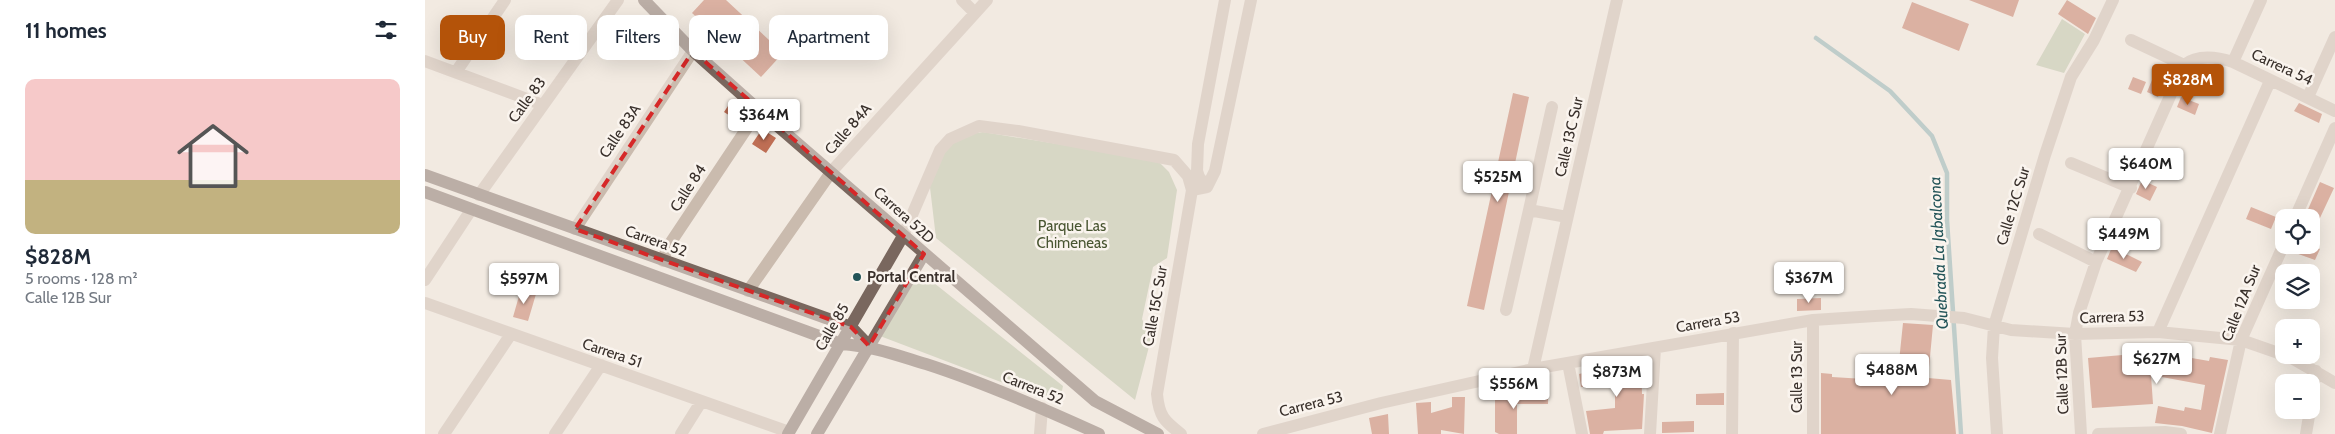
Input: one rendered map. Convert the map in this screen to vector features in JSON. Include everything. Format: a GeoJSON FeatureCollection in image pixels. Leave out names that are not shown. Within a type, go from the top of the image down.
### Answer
{"type":"FeatureCollection","features":[{"type":"Feature","properties":{"kind":"main road","name":"Carrera 52D"},"geometry":{"type":"LineString","coordinates":[[643,0],[689,47]]}},
{"type":"Feature","properties":{"kind":"main road","name":"Carrera 52D"},"geometry":{"type":"LineString","coordinates":[[703,60],[832,171],[903,236],[1095,401],[1158,434]]}},
{"type":"Feature","properties":{"kind":"main road","name":"Carrera 52"},"geometry":{"type":"LineString","coordinates":[[425,175],[851,327],[869,346]]}},
{"type":"Feature","properties":{"kind":"main road","name":"Carrera 52"},"geometry":{"type":"LineString","coordinates":[[425,192],[841,344],[869,346],[951,372],[1042,408],[1099,434]]}},
{"type":"Feature","properties":{"kind":"main road","name":"Calle 85"},"geometry":{"type":"LineString","coordinates":[[788,433],[903,236]]}},
{"type":"Feature","properties":{"kind":"main road"},"geometry":{"type":"LineString","coordinates":[[817,434],[924,254]]}},
{"type":"Feature","properties":{"kind":"street"},"geometry":{"type":"LineString","coordinates":[[456,72],[505,0]]}},
{"type":"Feature","properties":{"kind":"street","name":"Calle 83"},"geometry":{"type":"LineString","coordinates":[[479,195],[618,0]]}},
{"type":"Feature","properties":{"kind":"street"},"geometry":{"type":"LineString","coordinates":[[961,0],[975,13]]}},
{"type":"Feature","properties":{"kind":"street","name":"Calle 84A"},"geometry":{"type":"LineString","coordinates":[[748,291],[832,171],[987,0]]}},
{"type":"Feature","properties":{"kind":"street"},"geometry":{"type":"LineString","coordinates":[[1207,187],[1197,171],[1198,144],[1225,0]]}},
{"type":"Feature","properties":{"kind":"street"},"geometry":{"type":"LineString","coordinates":[[1207,187],[1215,171],[1251,0]]}},
{"type":"Feature","properties":{"kind":"street","name":"Calle 13C Sur"},"geometry":{"type":"LineString","coordinates":[[1533,369],[1617,0]]}},
{"type":"Feature","properties":{"kind":"street","name":"Calle 12C Sur"},"geometry":{"type":"LineString","coordinates":[[1997,434],[1992,358],[1994,326],[2045,155],[2071,77],[2095,40],[2113,0]]}},
{"type":"Feature","properties":{"kind":"street"},"geometry":{"type":"LineString","coordinates":[[2233,62],[2261,0]]}},
{"type":"Feature","properties":{"kind":"street"},"geometry":{"type":"LineString","coordinates":[[2308,97],[2335,37]]}},
{"type":"Feature","properties":{"kind":"street"},"geometry":{"type":"LineString","coordinates":[[2131,40],[2184,65]]}},
{"type":"Feature","properties":{"kind":"street","name":"Calle 83A"},"geometry":{"type":"LineString","coordinates":[[575,229],[689,57]]}},
{"type":"Feature","properties":{"kind":"street","name":"Carrera 54"},"geometry":{"type":"LineString","coordinates":[[2184,65],[2192,59],[2219,58],[2233,62],[2335,111]]}},
{"type":"Feature","properties":{"kind":"street"},"geometry":{"type":"LineString","coordinates":[[425,61],[543,105]]}},
{"type":"Feature","properties":{"kind":"street","name":"Calle 12B Sur"},"geometry":{"type":"LineString","coordinates":[[2081,434],[2075,334],[2079,313],[2096,262],[2131,188],[2184,65]]}},
{"type":"Feature","properties":{"kind":"street"},"geometry":{"type":"LineString","coordinates":[[2158,332],[2270,81]]}},
{"type":"Feature","properties":{"kind":"street"},"geometry":{"type":"LineString","coordinates":[[1506,310],[1552,107]]}},
{"type":"Feature","properties":{"kind":"street","name":"Calle 84"},"geometry":{"type":"LineString","coordinates":[[663,261],[667,248],[759,110]]}},
{"type":"Feature","properties":{"kind":"street"},"geometry":{"type":"LineString","coordinates":[[903,236],[940,150],[950,139],[979,126],[1018,131],[1174,160],[1184,158],[1198,144]]}},
{"type":"Feature","properties":{"kind":"street"},"geometry":{"type":"LineString","coordinates":[[2299,209],[2335,128]]}},
{"type":"Feature","properties":{"kind":"street"},"geometry":{"type":"LineString","coordinates":[[1174,160],[1188,176],[1192,190],[1207,187]]}},
{"type":"Feature","properties":{"kind":"street"},"geometry":{"type":"LineString","coordinates":[[2071,163],[2131,188]]}},
{"type":"Feature","properties":{"kind":"street","name":"Calle 15C Sur"},"geometry":{"type":"LineString","coordinates":[[1181,434],[1165,422],[1158,407],[1157,394],[1192,190]]}},
{"type":"Feature","properties":{"kind":"street"},"geometry":{"type":"LineString","coordinates":[[425,280],[471,210]]}},
{"type":"Feature","properties":{"kind":"street"},"geometry":{"type":"LineString","coordinates":[[1529,210],[1567,217]]}},
{"type":"Feature","properties":{"kind":"street"},"geometry":{"type":"LineString","coordinates":[[2039,234],[2096,262]]}},
{"type":"Feature","properties":{"kind":"street","name":"Calle 12A Sur"},"geometry":{"type":"LineString","coordinates":[[2220,434],[2241,340],[2280,254]]}},
{"type":"Feature","properties":{"kind":"street","name":"Carrera 51"},"geometry":{"type":"LineString","coordinates":[[425,303],[788,433]]}},
{"type":"Feature","properties":{"kind":"street","name":"Carrera 53"},"geometry":{"type":"LineString","coordinates":[[1263,434],[1381,403],[1533,369],[1813,320],[1911,314],[1964,318],[2011,330],[2075,334],[2158,332],[2241,340],[2289,357],[2335,383]]}},
{"type":"Feature","properties":{"kind":"street","name":"Calle 13 Sur"},"geometry":{"type":"LineString","coordinates":[[1813,320],[1813,434]]}},
{"type":"Feature","properties":{"kind":"street"},"geometry":{"type":"LineString","coordinates":[[444,434],[511,334]]}},
{"type":"Feature","properties":{"kind":"street"},"geometry":{"type":"LineString","coordinates":[[1731,434],[1733,334]]}},
{"type":"Feature","properties":{"kind":"street"},"geometry":{"type":"LineString","coordinates":[[1650,434],[1655,348]]}},
{"type":"Feature","properties":{"kind":"street"},"geometry":{"type":"LineString","coordinates":[[1568,363],[1582,434]]}},
{"type":"Feature","properties":{"kind":"street"},"geometry":{"type":"LineString","coordinates":[[555,434],[601,366]]}},
{"type":"Feature","properties":{"kind":"street"},"geometry":{"type":"LineString","coordinates":[[681,434],[701,402]]}},
{"type":"Feature","properties":{"kind":"street"},"geometry":{"type":"LineString","coordinates":[[1039,434],[1042,408]]}},
{"type":"Feature","properties":{"kind":"street"},"geometry":{"type":"LineString","coordinates":[[2306,434],[2308,419]]}},
{"type":"Feature","properties":{"kind":"street"},"geometry":{"type":"LineString","coordinates":[[2098,434],[2165,432],[2181,434]]}},
{"type":"Feature","properties":{"kind":"highlighted area"},"geometry":{"type":"Polygon","coordinates":[[[693,51],[924,254],[869,346],[851,327],[575,229],[693,51]]]}},
{"type":"Feature","properties":{"kind":"green space"},"geometry":{"type":"Polygon","coordinates":[[[2062,19],[2085,34],[2064,73],[2036,65],[2062,19]]]}},
{"type":"Feature","properties":{"kind":"green space","name":"Parque Las Chimeneas"},"geometry":{"type":"Polygon","coordinates":[[[983,132],[1157,160],[1169,172],[1177,190],[1167,258],[1153,267],[1142,319],[1151,339],[1135,400],[936,238],[929,179],[948,147],[964,135],[983,132]]]}},
{"type":"Feature","properties":{"kind":"green space"},"geometry":{"type":"Polygon","coordinates":[[[919,271],[1063,386],[1059,404],[880,336],[919,271]]]}},
{"type":"Feature","properties":{"kind":"building"},"geometry":{"type":"Polygon","coordinates":[[[704,0],[726,0],[742,15],[694,15],[692,13],[704,0]]]}},
{"type":"Feature","properties":{"kind":"building"},"geometry":{"type":"Polygon","coordinates":[[[1969,0],[2019,0],[2013,17],[1969,0]]]}},
{"type":"Feature","properties":{"kind":"building"},"geometry":{"type":"Polygon","coordinates":[[[2067,0],[2096,18],[2088,34],[2058,14],[2067,0]]]}},
{"type":"Feature","properties":{"kind":"building"},"geometry":{"type":"Polygon","coordinates":[[[1912,2],[1969,24],[1959,51],[1902,28],[1912,2]]]}},
{"type":"Feature","properties":{"kind":"building"},"geometry":{"type":"Polygon","coordinates":[[[759,31],[769,40],[769,60],[777,60],[761,77],[743,60],[759,60],[759,31]]]}},
{"type":"Feature","properties":{"kind":"building"},"geometry":{"type":"Polygon","coordinates":[[[2133,77],[2146,82],[2141,94],[2128,89],[2133,77]]]}},
{"type":"Feature","properties":{"kind":"building"},"geometry":{"type":"Polygon","coordinates":[[[2152,80],[2163,85],[2158,97],[2147,92],[2152,80]]]}},
{"type":"Feature","properties":{"kind":"building"},"geometry":{"type":"Polygon","coordinates":[[[1513,93],[1529,97],[1484,310],[1467,306],[1513,93]]]}},
{"type":"Feature","properties":{"kind":"building"},"geometry":{"type":"Polygon","coordinates":[[[2181,97],[2199,104],[2195,115],[2177,107],[2181,97]]]}},
{"type":"Feature","properties":{"kind":"building"},"geometry":{"type":"Polygon","coordinates":[[[730,103],[744,112],[738,121],[724,112],[730,103]]]}},
{"type":"Feature","properties":{"kind":"building"},"geometry":{"type":"Polygon","coordinates":[[[2299,103],[2322,114],[2319,123],[2294,111],[2299,103]]]}},
{"type":"Feature","properties":{"kind":"building"},"geometry":{"type":"Polygon","coordinates":[[[762,129],[776,138],[766,153],[752,144],[762,129]]]}},
{"type":"Feature","properties":{"kind":"building"},"geometry":{"type":"Polygon","coordinates":[[[2142,180],[2157,187],[2150,201],[2136,194],[2142,180]]]}},
{"type":"Feature","properties":{"kind":"building"},"geometry":{"type":"Polygon","coordinates":[[[2320,182],[2334,188],[2320,218],[2320,209],[2308,209],[2320,182]]]}},
{"type":"Feature","properties":{"kind":"building"},"geometry":{"type":"Polygon","coordinates":[[[2251,207],[2275,217],[2271,229],[2246,219],[2251,207]]]}},
{"type":"Feature","properties":{"kind":"building"},"geometry":{"type":"Polygon","coordinates":[[[2112,247],[2142,262],[2136,272],[2107,259],[2112,247]]]}},
{"type":"Feature","properties":{"kind":"building"},"geometry":{"type":"Polygon","coordinates":[[[2298,254],[2318,254],[2315,260],[2298,254]]]}},
{"type":"Feature","properties":{"kind":"building"},"geometry":{"type":"Polygon","coordinates":[[[521,289],[536,294],[528,321],[513,317],[521,289]]]}},
{"type":"Feature","properties":{"kind":"building"},"geometry":{"type":"Polygon","coordinates":[[[1821,298],[1821,310],[1797,311],[1797,299],[1821,298]]]}},
{"type":"Feature","properties":{"kind":"building"},"geometry":{"type":"Polygon","coordinates":[[[1903,323],[1933,325],[1928,378],[1951,380],[1956,434],[1821,434],[1821,373],[1832,374],[1832,377],[1897,381],[1903,323]]]}},
{"type":"Feature","properties":{"kind":"building"},"geometry":{"type":"Polygon","coordinates":[[[2157,352],[2209,361],[2210,357],[2228,360],[2212,433],[2182,426],[2155,423],[2158,406],[2184,411],[2185,407],[2201,410],[2205,385],[2151,375],[2153,404],[2092,408],[2088,358],[2157,352]]]}},
{"type":"Feature","properties":{"kind":"building"},"geometry":{"type":"Polygon","coordinates":[[[1641,360],[1642,394],[1644,394],[1642,429],[1604,431],[1603,434],[1590,434],[1586,411],[1615,408],[1615,387],[1581,387],[1579,374],[1641,360]]]}},
{"type":"Feature","properties":{"kind":"building"},"geometry":{"type":"Polygon","coordinates":[[[1548,390],[1548,404],[1517,404],[1517,434],[1499,434],[1495,432],[1495,399],[1517,393],[1517,396],[1548,390]]]}},
{"type":"Feature","properties":{"kind":"building"},"geometry":{"type":"Polygon","coordinates":[[[1724,393],[1724,405],[1696,405],[1696,394],[1724,393]]]}},
{"type":"Feature","properties":{"kind":"building"},"geometry":{"type":"Polygon","coordinates":[[[1452,397],[1465,397],[1464,434],[1441,430],[1441,434],[1418,434],[1416,403],[1431,402],[1431,413],[1452,407],[1452,397]]]}},
{"type":"Feature","properties":{"kind":"building"},"geometry":{"type":"Polygon","coordinates":[[[1388,414],[1389,434],[1372,434],[1369,418],[1388,414]]]}},
{"type":"Feature","properties":{"kind":"building"},"geometry":{"type":"Polygon","coordinates":[[[1694,421],[1694,432],[1662,433],[1662,422],[1694,421]]]}},
{"type":"Feature","properties":{"kind":"waterway","name":"Quebrada La Jabalcona"},"geometry":{"type":"LineString","coordinates":[[1816,38],[1890,91],[1932,136],[1947,173],[1947,220],[1961,434]]}},
{"type":"Feature","properties":{"kind":"place","name":"Portal Central"},"geometry":{"type":"Point","coordinates":[857,277]}}]}
